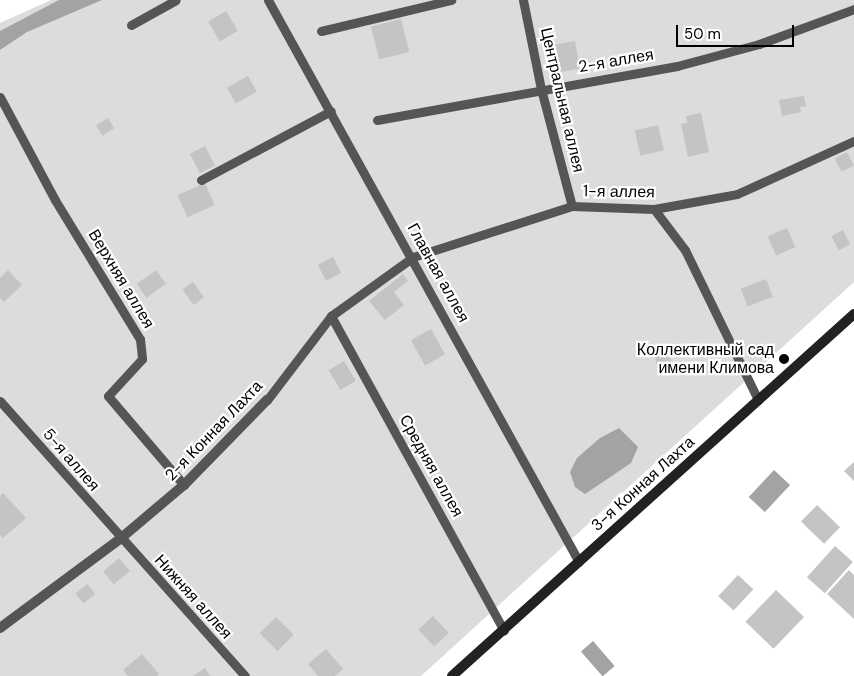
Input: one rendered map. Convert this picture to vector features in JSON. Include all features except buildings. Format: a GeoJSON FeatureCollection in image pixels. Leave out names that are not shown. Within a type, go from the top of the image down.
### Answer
{"type":"FeatureCollection","features":[{"type":"Feature","properties":{"kind":"main road","name":"3-я Конная Лахта"},"geometry":{"type":"LineString","coordinates":[[452,676],[854,314]]}},
{"type":"Feature","properties":{"kind":"street","name":"2-я Конная Лахта"},"geometry":{"type":"LineString","coordinates":[[0,628],[120,539],[184,485],[267,400]]}},
{"type":"Feature","properties":{"kind":"lane"},"geometry":{"type":"LineString","coordinates":[[131,25],[176,0]]}},
{"type":"Feature","properties":{"kind":"lane","name":"Главная аллея"},"geometry":{"type":"LineString","coordinates":[[268,0],[332,111],[579,562]]}},
{"type":"Feature","properties":{"kind":"lane"},"geometry":{"type":"LineString","coordinates":[[321,31],[451,0]]}},
{"type":"Feature","properties":{"kind":"lane","name":"Центральная аллея"},"geometry":{"type":"LineString","coordinates":[[523,0],[540,89],[572,206]]}},
{"type":"Feature","properties":{"kind":"lane","name":"2-я аллея"},"geometry":{"type":"LineString","coordinates":[[377,120],[540,89],[677,66],[759,44],[854,10]]}},
{"type":"Feature","properties":{"kind":"lane","name":"Верхняя аллея"},"geometry":{"type":"LineString","coordinates":[[0,97],[55,200],[140,339],[142,359],[108,396],[184,485]]}},
{"type":"Feature","properties":{"kind":"lane"},"geometry":{"type":"LineString","coordinates":[[201,180],[332,111]]}},
{"type":"Feature","properties":{"kind":"lane","name":"1-я аллея"},"geometry":{"type":"LineString","coordinates":[[437,248],[572,206],[654,209],[737,194],[854,141]]}},
{"type":"Feature","properties":{"kind":"lane"},"geometry":{"type":"LineString","coordinates":[[654,209],[685,250],[758,400]]}},
{"type":"Feature","properties":{"kind":"lane","name":"2-я Конная Лахта"},"geometry":{"type":"LineString","coordinates":[[267,400],[331,316],[412,257],[437,248]]}},
{"type":"Feature","properties":{"kind":"lane","name":"Средняя аллея"},"geometry":{"type":"LineString","coordinates":[[331,316],[504,631]]}},
{"type":"Feature","properties":{"kind":"lane","name":"5-я аллея"},"geometry":{"type":"LineString","coordinates":[[0,401],[120,539]]}},
{"type":"Feature","properties":{"kind":"lane","name":"Нижняя аллея"},"geometry":{"type":"LineString","coordinates":[[120,539],[245,676]]}},
{"type":"Feature","properties":{"kind":"shaded area"},"geometry":{"type":"Polygon","coordinates":[[[51,0],[854,0],[854,282],[421,676],[0,676],[0,23],[51,0]]]}},
{"type":"Feature","properties":{"kind":"shaded area"},"geometry":{"type":"Polygon","coordinates":[[[59,0],[102,0],[27,32],[0,50],[0,31],[59,0]]]}},
{"type":"Feature","properties":{"kind":"shaded area"},"geometry":{"type":"Polygon","coordinates":[[[619,428],[638,447],[631,463],[585,494],[575,487],[570,472],[577,458],[600,438],[619,428]]]}},
{"type":"Feature","properties":{"kind":"shaded area"},"geometry":{"type":"Polygon","coordinates":[[[774,470],[790,485],[765,512],[749,497],[774,470]]]}},
{"type":"Feature","properties":{"kind":"shaded area"},"geometry":{"type":"Polygon","coordinates":[[[593,641],[615,666],[602,676],[581,651],[593,641]]]}},
{"type":"Feature","properties":{"kind":"place","name":"Коллективный сад имени Климова"},"geometry":{"type":"Point","coordinates":[784,359]}}]}
